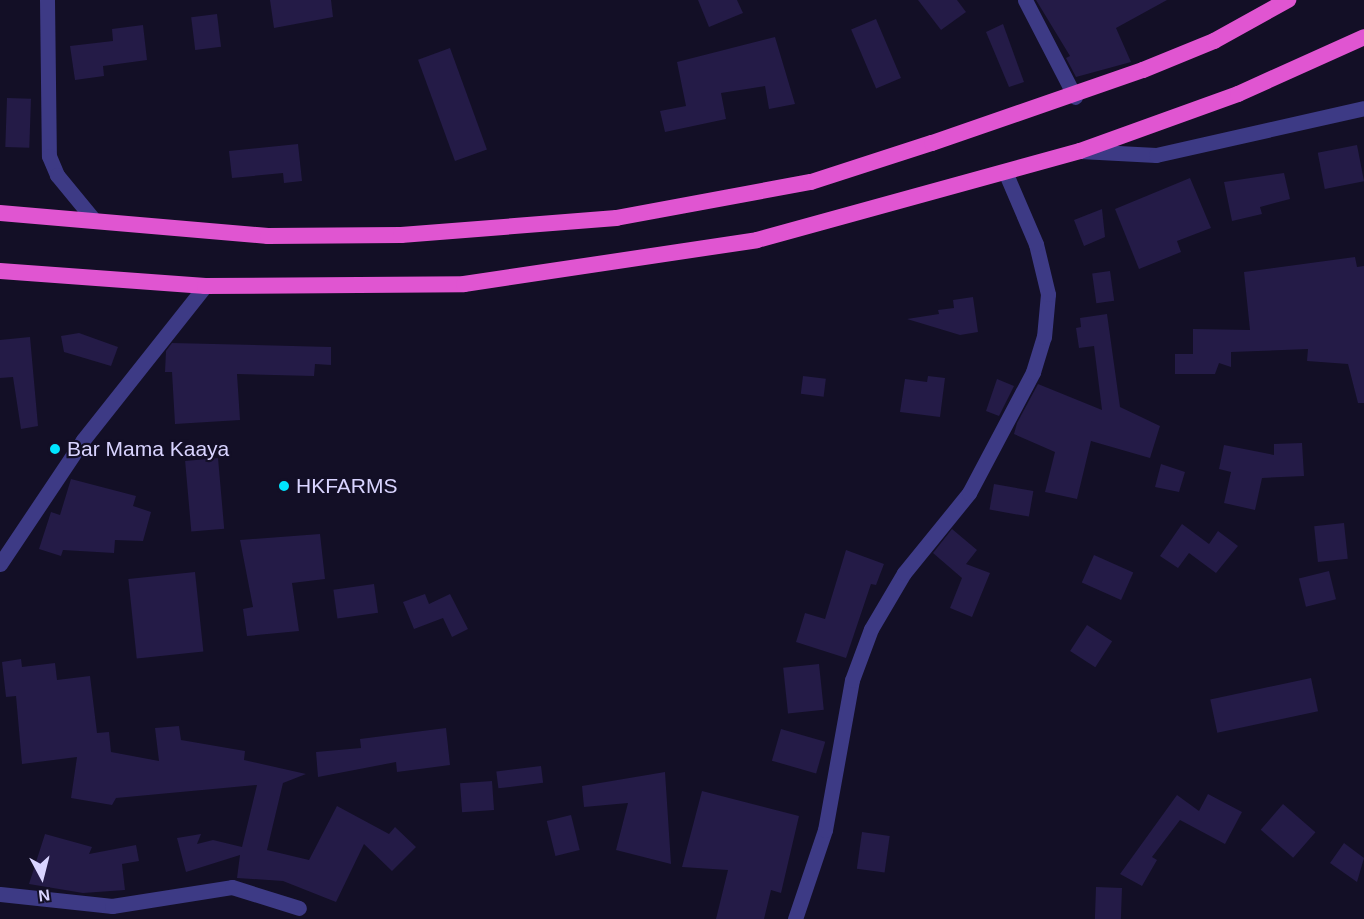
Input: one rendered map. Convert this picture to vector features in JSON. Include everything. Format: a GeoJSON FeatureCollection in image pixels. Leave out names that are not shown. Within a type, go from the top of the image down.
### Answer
{"type":"FeatureCollection","features":[{"type":"Feature","properties":{"kind":"highway"},"geometry":{"type":"LineString","coordinates":[[0,213],[268,236],[401,235],[616,218],[811,182],[1075,97],[1214,41],[1288,0]]}},
{"type":"Feature","properties":{"kind":"highway"},"geometry":{"type":"LineString","coordinates":[[0,271],[205,286],[464,284],[618,264],[757,240],[1006,174],[1080,151],[1238,94],[1364,37]]}},
{"type":"Feature","properties":{"kind":"street"},"geometry":{"type":"LineString","coordinates":[[47,0],[50,156],[57,175],[94,220]]}},
{"type":"Feature","properties":{"kind":"street"},"geometry":{"type":"LineString","coordinates":[[1025,0],[1075,97]]}},
{"type":"Feature","properties":{"kind":"street"},"geometry":{"type":"LineString","coordinates":[[1080,151],[1156,155],[1364,108]]}},
{"type":"Feature","properties":{"kind":"street"},"geometry":{"type":"LineString","coordinates":[[795,919],[825,830],[852,680],[872,629],[904,573],[969,493],[1034,372],[1044,336],[1048,294],[1036,244],[1006,174]]}},
{"type":"Feature","properties":{"kind":"street"},"geometry":{"type":"LineString","coordinates":[[2,557],[83,440],[205,286]]}},
{"type":"Feature","properties":{"kind":"street"},"geometry":{"type":"LineString","coordinates":[[0,894],[112,906],[232,887],[299,908]]}},
{"type":"Feature","properties":{"kind":"building"},"geometry":{"type":"Polygon","coordinates":[[[270,0],[331,0],[333,17],[274,28],[270,0]]]}},
{"type":"Feature","properties":{"kind":"building"},"geometry":{"type":"Polygon","coordinates":[[[698,0],[737,0],[743,13],[709,27],[698,0]]]}},
{"type":"Feature","properties":{"kind":"building"},"geometry":{"type":"Polygon","coordinates":[[[918,0],[957,0],[966,12],[941,30],[918,0]]]}},
{"type":"Feature","properties":{"kind":"building"},"geometry":{"type":"Polygon","coordinates":[[[1036,0],[1167,0],[1116,28],[1131,62],[1076,77],[1066,58],[1070,56],[1036,0]]]}},
{"type":"Feature","properties":{"kind":"building"},"geometry":{"type":"Polygon","coordinates":[[[217,14],[221,47],[195,50],[191,17],[217,14]]]}},
{"type":"Feature","properties":{"kind":"building"},"geometry":{"type":"Polygon","coordinates":[[[876,19],[901,78],[876,88],[851,30],[876,19]]]}},
{"type":"Feature","properties":{"kind":"building"},"geometry":{"type":"Polygon","coordinates":[[[1003,24],[1024,82],[1009,87],[986,32],[1003,24]]]}},
{"type":"Feature","properties":{"kind":"building"},"geometry":{"type":"Polygon","coordinates":[[[143,25],[147,60],[103,66],[104,76],[75,80],[70,46],[113,41],[112,29],[143,25]]]}},
{"type":"Feature","properties":{"kind":"building"},"geometry":{"type":"Polygon","coordinates":[[[775,37],[795,104],[769,109],[765,86],[721,93],[726,119],[665,132],[660,111],[686,106],[677,62],[775,37]]]}},
{"type":"Feature","properties":{"kind":"building"},"geometry":{"type":"Polygon","coordinates":[[[450,48],[487,149],[455,161],[418,60],[450,48]]]}},
{"type":"Feature","properties":{"kind":"building"},"geometry":{"type":"Polygon","coordinates":[[[7,98],[31,99],[29,148],[5,147],[7,98]]]}},
{"type":"Feature","properties":{"kind":"building"},"geometry":{"type":"Polygon","coordinates":[[[298,144],[302,181],[284,183],[283,173],[232,178],[229,151],[298,144]]]}},
{"type":"Feature","properties":{"kind":"building"},"geometry":{"type":"Polygon","coordinates":[[[1357,145],[1364,181],[1325,189],[1318,153],[1357,145]]]}},
{"type":"Feature","properties":{"kind":"building"},"geometry":{"type":"Polygon","coordinates":[[[1284,173],[1290,199],[1260,207],[1262,214],[1232,221],[1224,182],[1284,173]]]}},
{"type":"Feature","properties":{"kind":"building"},"geometry":{"type":"Polygon","coordinates":[[[1190,178],[1211,228],[1177,241],[1181,252],[1139,269],[1115,209],[1190,178]]]}},
{"type":"Feature","properties":{"kind":"building"},"geometry":{"type":"Polygon","coordinates":[[[1102,209],[1105,237],[1084,246],[1074,220],[1102,209]]]}},
{"type":"Feature","properties":{"kind":"building"},"geometry":{"type":"Polygon","coordinates":[[[1355,257],[1357,267],[1364,266],[1364,403],[1358,403],[1348,364],[1307,361],[1308,349],[1231,352],[1231,367],[1219,363],[1215,374],[1175,374],[1175,354],[1193,354],[1193,329],[1250,330],[1244,272],[1355,257]]]}},
{"type":"Feature","properties":{"kind":"building"},"geometry":{"type":"Polygon","coordinates":[[[1110,271],[1114,301],[1096,303],[1092,274],[1110,271]]]}},
{"type":"Feature","properties":{"kind":"building"},"geometry":{"type":"Polygon","coordinates":[[[973,297],[978,332],[960,335],[907,319],[939,314],[938,310],[954,308],[953,300],[973,297]]]}},
{"type":"Feature","properties":{"kind":"building"},"geometry":{"type":"Polygon","coordinates":[[[1107,314],[1120,407],[1160,426],[1150,458],[1091,441],[1077,499],[1045,492],[1055,452],[1014,434],[1017,423],[1038,384],[1102,410],[1094,346],[1079,348],[1076,328],[1081,327],[1080,318],[1107,314]]]}},
{"type":"Feature","properties":{"kind":"building"},"geometry":{"type":"Polygon","coordinates":[[[79,333],[118,347],[111,366],[64,352],[61,336],[79,333]]]}},
{"type":"Feature","properties":{"kind":"building"},"geometry":{"type":"Polygon","coordinates":[[[30,337],[38,426],[21,429],[13,377],[0,378],[0,340],[30,337]]]}},
{"type":"Feature","properties":{"kind":"building"},"geometry":{"type":"Polygon","coordinates":[[[172,343],[331,347],[331,365],[315,364],[314,376],[237,374],[240,420],[175,424],[172,372],[165,372],[166,351],[172,343]]]}},
{"type":"Feature","properties":{"kind":"building"},"geometry":{"type":"Polygon","coordinates":[[[803,376],[826,379],[824,397],[801,394],[803,376]]]}},
{"type":"Feature","properties":{"kind":"building"},"geometry":{"type":"Polygon","coordinates":[[[928,376],[945,378],[940,417],[900,412],[905,379],[927,382],[928,376]]]}},
{"type":"Feature","properties":{"kind":"building"},"geometry":{"type":"Polygon","coordinates":[[[997,379],[1014,386],[999,416],[986,411],[997,379]]]}},
{"type":"Feature","properties":{"kind":"building"},"geometry":{"type":"Polygon","coordinates":[[[1302,443],[1304,476],[1262,478],[1255,510],[1224,503],[1231,472],[1219,469],[1224,445],[1274,455],[1274,444],[1302,443]]]}},
{"type":"Feature","properties":{"kind":"building"},"geometry":{"type":"Polygon","coordinates":[[[218,458],[224,529],[191,532],[185,461],[218,458]]]}},
{"type":"Feature","properties":{"kind":"building"},"geometry":{"type":"Polygon","coordinates":[[[1161,464],[1185,472],[1179,492],[1155,487],[1161,464]]]}},
{"type":"Feature","properties":{"kind":"building"},"geometry":{"type":"Polygon","coordinates":[[[71,479],[136,496],[133,506],[151,512],[143,541],[115,540],[114,553],[63,550],[61,556],[39,549],[51,512],[60,515],[71,479]]]}},
{"type":"Feature","properties":{"kind":"building"},"geometry":{"type":"Polygon","coordinates":[[[994,484],[1033,491],[1029,517],[989,510],[994,484]]]}},
{"type":"Feature","properties":{"kind":"building"},"geometry":{"type":"Polygon","coordinates":[[[1344,523],[1348,559],[1318,562],[1314,526],[1344,523]]]}},
{"type":"Feature","properties":{"kind":"building"},"geometry":{"type":"Polygon","coordinates":[[[1182,524],[1209,544],[1218,531],[1238,546],[1216,573],[1189,553],[1178,568],[1160,556],[1182,524]]]}},
{"type":"Feature","properties":{"kind":"building"},"geometry":{"type":"Polygon","coordinates":[[[952,529],[977,550],[966,564],[990,573],[972,617],[950,608],[962,578],[933,553],[952,529]]]}},
{"type":"Feature","properties":{"kind":"building"},"geometry":{"type":"Polygon","coordinates":[[[320,534],[325,579],[292,583],[299,631],[247,636],[243,609],[253,607],[240,540],[320,534]]]}},
{"type":"Feature","properties":{"kind":"building"},"geometry":{"type":"Polygon","coordinates":[[[846,550],[884,564],[876,585],[871,584],[846,658],[796,642],[805,613],[825,619],[846,550]]]}},
{"type":"Feature","properties":{"kind":"building"},"geometry":{"type":"Polygon","coordinates":[[[1094,555],[1133,572],[1121,600],[1082,582],[1094,555]]]}},
{"type":"Feature","properties":{"kind":"building"},"geometry":{"type":"Polygon","coordinates":[[[1329,571],[1336,599],[1306,607],[1299,578],[1329,571]]]}},
{"type":"Feature","properties":{"kind":"building"},"geometry":{"type":"Polygon","coordinates":[[[195,572],[203,652],[137,659],[128,579],[195,572]]]}},
{"type":"Feature","properties":{"kind":"building"},"geometry":{"type":"Polygon","coordinates":[[[374,584],[378,613],[337,618],[333,590],[374,584]]]}},
{"type":"Feature","properties":{"kind":"building"},"geometry":{"type":"Polygon","coordinates":[[[425,594],[429,604],[450,594],[468,629],[452,637],[443,618],[414,629],[403,602],[425,594]]]}},
{"type":"Feature","properties":{"kind":"building"},"geometry":{"type":"Polygon","coordinates":[[[1087,625],[1112,641],[1095,667],[1070,651],[1087,625]]]}},
{"type":"Feature","properties":{"kind":"building"},"geometry":{"type":"Polygon","coordinates":[[[21,659],[22,667],[55,663],[57,680],[90,676],[97,733],[109,732],[111,752],[159,761],[155,728],[179,726],[181,740],[245,751],[244,760],[306,774],[283,783],[267,850],[309,860],[337,806],[389,834],[395,827],[416,847],[392,871],[364,844],[336,902],[283,881],[237,878],[240,855],[186,872],[177,838],[201,834],[197,844],[213,840],[242,847],[257,785],[116,798],[112,805],[71,798],[77,757],[22,764],[16,696],[6,697],[2,662],[21,659]]]}},
{"type":"Feature","properties":{"kind":"building"},"geometry":{"type":"Polygon","coordinates":[[[819,664],[824,710],[788,714],[783,668],[819,664]]]}},
{"type":"Feature","properties":{"kind":"building"},"geometry":{"type":"Polygon","coordinates":[[[1311,678],[1318,711],[1217,733],[1210,699],[1311,678]]]}},
{"type":"Feature","properties":{"kind":"building"},"geometry":{"type":"Polygon","coordinates":[[[446,728],[450,765],[397,772],[396,762],[318,777],[316,752],[361,748],[360,739],[446,728]]]}},
{"type":"Feature","properties":{"kind":"building"},"geometry":{"type":"Polygon","coordinates":[[[781,729],[825,742],[816,773],[772,761],[781,729]]]}},
{"type":"Feature","properties":{"kind":"building"},"geometry":{"type":"Polygon","coordinates":[[[541,766],[543,783],[498,788],[496,771],[541,766]]]}},
{"type":"Feature","properties":{"kind":"building"},"geometry":{"type":"Polygon","coordinates":[[[665,772],[671,864],[616,850],[628,803],[584,807],[582,786],[665,772]]]}},
{"type":"Feature","properties":{"kind":"building"},"geometry":{"type":"Polygon","coordinates":[[[492,781],[494,810],[462,812],[460,783],[492,781]]]}},
{"type":"Feature","properties":{"kind":"building"},"geometry":{"type":"Polygon","coordinates":[[[702,791],[799,816],[781,893],[771,890],[764,919],[716,919],[728,870],[682,867],[702,791]]]}},
{"type":"Feature","properties":{"kind":"building"},"geometry":{"type":"Polygon","coordinates":[[[1208,794],[1242,812],[1225,844],[1180,820],[1152,857],[1157,860],[1142,886],[1120,874],[1177,795],[1199,811],[1208,794]]]}},
{"type":"Feature","properties":{"kind":"building"},"geometry":{"type":"Polygon","coordinates":[[[1283,804],[1315,832],[1293,858],[1261,830],[1283,804]]]}},
{"type":"Feature","properties":{"kind":"building"},"geometry":{"type":"Polygon","coordinates":[[[571,815],[580,850],[555,856],[547,821],[571,815]]]}},
{"type":"Feature","properties":{"kind":"building"},"geometry":{"type":"Polygon","coordinates":[[[862,832],[890,836],[885,873],[857,869],[862,832]]]}},
{"type":"Feature","properties":{"kind":"building"},"geometry":{"type":"Polygon","coordinates":[[[45,834],[92,847],[89,854],[136,845],[139,861],[122,864],[125,890],[83,893],[29,884],[45,834]]]}},
{"type":"Feature","properties":{"kind":"building"},"geometry":{"type":"Polygon","coordinates":[[[1344,843],[1364,858],[1357,882],[1330,863],[1344,843]]]}},
{"type":"Feature","properties":{"kind":"building"},"geometry":{"type":"Polygon","coordinates":[[[1096,887],[1122,888],[1121,919],[1095,919],[1096,887]]]}},
{"type":"Feature","properties":{"kind":"place","name":"Bar Mama Kaaya"},"geometry":{"type":"Point","coordinates":[55,449]}},
{"type":"Feature","properties":{"kind":"place","name":"HKFARMS"},"geometry":{"type":"Point","coordinates":[284,486]}}]}
